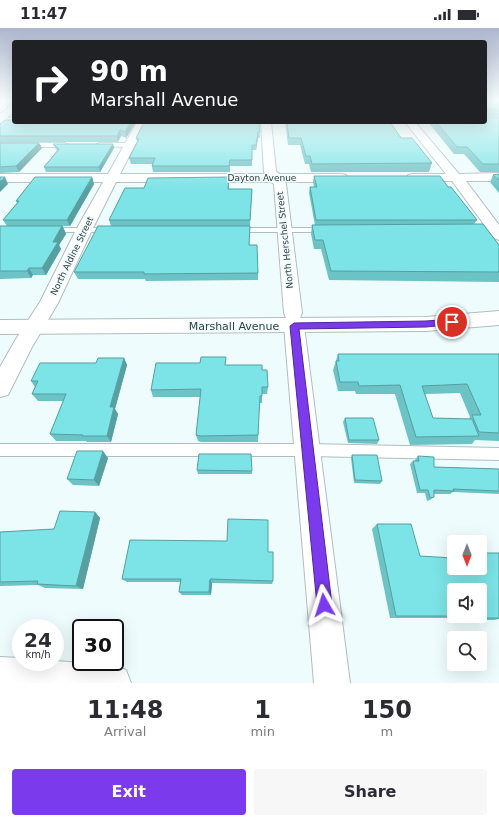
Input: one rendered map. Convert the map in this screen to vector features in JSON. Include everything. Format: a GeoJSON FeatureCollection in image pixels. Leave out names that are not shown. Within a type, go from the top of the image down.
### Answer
{"type":"FeatureCollection","features":[{"type":"Feature","properties":{"kind":"main road","name":"Marshall Avenue"},"geometry":{"type":"LineString","coordinates":[[0,315],[38,321]]}},
{"type":"Feature","properties":{"kind":"main road","name":"Marshall Avenue"},"geometry":{"type":"LineString","coordinates":[[0,326],[38,321],[294,320],[426,324],[495,318]]}},
{"type":"Feature","properties":{"kind":"street","name":"North Aldine Street"},"geometry":{"type":"LineString","coordinates":[[0,388],[49,303],[84,230],[138,130]]}},
{"type":"Feature","properties":{"kind":"street","name":"North Herschel Street"},"geometry":{"type":"LineString","coordinates":[[267,130],[270,172],[280,184],[332,683]]}},
{"type":"Feature","properties":{"kind":"street"},"geometry":{"type":"LineString","coordinates":[[416,130],[456,177],[494,231]]}},
{"type":"Feature","properties":{"kind":"street","name":"Dayton Avenue"},"geometry":{"type":"LineString","coordinates":[[0,178],[353,178]]}},
{"type":"Feature","properties":{"kind":"street"},"geometry":{"type":"LineString","coordinates":[[400,178],[499,178]]}},
{"type":"Feature","properties":{"kind":"street"},"geometry":{"type":"LineString","coordinates":[[0,675],[113,683]]}},
{"type":"Feature","properties":{"kind":"lane"},"geometry":{"type":"LineString","coordinates":[[0,145],[68,145]]}},
{"type":"Feature","properties":{"kind":"lane"},"geometry":{"type":"LineString","coordinates":[[91,145],[129,145]]}},
{"type":"Feature","properties":{"kind":"lane"},"geometry":{"type":"LineString","coordinates":[[46,230],[120,230]]}},
{"type":"Feature","properties":{"kind":"lane"},"geometry":{"type":"LineString","coordinates":[[229,230],[334,230]]}},
{"type":"Feature","properties":{"kind":"lane"},"geometry":{"type":"LineString","coordinates":[[0,450],[308,450],[499,454]]}},
{"type":"Feature","properties":{"kind":"building"},"geometry":{"type":"Polygon","coordinates":[[[0,130],[126,130],[125,132],[120,130],[117,136],[0,136],[0,130]]]}},
{"type":"Feature","properties":{"kind":"building"},"geometry":{"type":"Polygon","coordinates":[[[140,130],[260,130],[260,132],[258,132],[256,145],[252,145],[252,160],[230,160],[229,166],[152,166],[155,158],[129,158],[139,139],[136,138],[140,130]]]}},
{"type":"Feature","properties":{"kind":"building"},"geometry":{"type":"Polygon","coordinates":[[[288,130],[395,130],[401,138],[412,138],[432,163],[312,164],[310,156],[306,156],[301,138],[289,138],[288,130]]]}},
{"type":"Feature","properties":{"kind":"building"},"geometry":{"type":"Polygon","coordinates":[[[442,130],[499,130],[499,164],[483,164],[467,147],[457,147],[442,130]]]}},
{"type":"Feature","properties":{"kind":"building"},"geometry":{"type":"Polygon","coordinates":[[[0,143],[39,143],[16,166],[0,167],[0,143]]]}},
{"type":"Feature","properties":{"kind":"building"},"geometry":{"type":"Polygon","coordinates":[[[53,144],[113,144],[99,167],[44,167],[59,149],[53,144]]]}},
{"type":"Feature","properties":{"kind":"building"},"geometry":{"type":"Polygon","coordinates":[[[499,174],[499,180],[493,175],[499,174]]]}},
{"type":"Feature","properties":{"kind":"building"},"geometry":{"type":"Polygon","coordinates":[[[314,176],[440,176],[448,187],[451,187],[477,220],[316,220],[310,187],[317,187],[314,176]]]}},
{"type":"Feature","properties":{"kind":"building"},"geometry":{"type":"Polygon","coordinates":[[[0,177],[5,177],[0,182],[0,177]]]}},
{"type":"Feature","properties":{"kind":"building"},"geometry":{"type":"Polygon","coordinates":[[[35,177],[92,177],[67,220],[3,220],[19,201],[16,201],[35,177]]]}},
{"type":"Feature","properties":{"kind":"building"},"geometry":{"type":"Polygon","coordinates":[[[229,177],[228,189],[252,189],[250,220],[109,220],[125,188],[144,188],[148,178],[229,177]]]}},
{"type":"Feature","properties":{"kind":"building"},"geometry":{"type":"Polygon","coordinates":[[[483,224],[499,245],[499,272],[331,271],[323,240],[315,240],[312,225],[483,224]]]}},
{"type":"Feature","properties":{"kind":"building"},"geometry":{"type":"Polygon","coordinates":[[[0,226],[62,226],[53,242],[58,242],[42,268],[29,268],[27,271],[0,271],[0,226]]]}},
{"type":"Feature","properties":{"kind":"building"},"geometry":{"type":"Polygon","coordinates":[[[98,226],[250,226],[249,245],[257,245],[258,273],[144,274],[144,272],[74,272],[98,226]]]}},
{"type":"Feature","properties":{"kind":"building"},"geometry":{"type":"Polygon","coordinates":[[[338,354],[499,354],[499,433],[479,432],[472,415],[481,415],[467,384],[422,386],[433,418],[472,419],[479,436],[416,437],[400,385],[359,386],[358,382],[340,382],[336,361],[339,361],[338,354]]]}},
{"type":"Feature","properties":{"kind":"building"},"geometry":{"type":"Polygon","coordinates":[[[201,357],[226,357],[225,365],[262,365],[262,370],[267,370],[268,387],[262,387],[262,396],[260,396],[258,435],[196,435],[201,389],[151,390],[156,363],[200,363],[201,357]]]}},
{"type":"Feature","properties":{"kind":"building"},"geometry":{"type":"Polygon","coordinates":[[[98,358],[124,358],[110,407],[114,407],[107,436],[50,434],[66,394],[32,394],[38,381],[31,381],[40,363],[96,363],[98,358]]]}},
{"type":"Feature","properties":{"kind":"building"},"geometry":{"type":"Polygon","coordinates":[[[345,418],[373,418],[379,440],[349,440],[345,418]]]}},
{"type":"Feature","properties":{"kind":"building"},"geometry":{"type":"Polygon","coordinates":[[[77,451],[103,451],[94,480],[67,479],[77,451]]]}},
{"type":"Feature","properties":{"kind":"building"},"geometry":{"type":"Polygon","coordinates":[[[199,454],[251,454],[252,471],[197,470],[199,454]]]}},
{"type":"Feature","properties":{"kind":"building"},"geometry":{"type":"Polygon","coordinates":[[[352,455],[377,455],[382,481],[355,480],[352,455]]]}},
{"type":"Feature","properties":{"kind":"building"},"geometry":{"type":"Polygon","coordinates":[[[418,456],[434,457],[434,467],[499,469],[499,491],[453,489],[454,491],[434,490],[434,497],[430,498],[428,490],[420,490],[413,461],[419,461],[418,456]]]}},
{"type":"Feature","properties":{"kind":"building"},"geometry":{"type":"Polygon","coordinates":[[[60,511],[95,512],[76,586],[37,584],[38,581],[0,582],[0,532],[54,529],[60,511]]]}},
{"type":"Feature","properties":{"kind":"building"},"geometry":{"type":"Polygon","coordinates":[[[228,519],[268,520],[268,552],[273,552],[273,581],[210,579],[209,592],[179,592],[181,579],[122,579],[130,540],[227,541],[228,519]]]}},
{"type":"Feature","properties":{"kind":"building"},"geometry":{"type":"Polygon","coordinates":[[[377,524],[411,524],[420,556],[447,558],[447,575],[487,575],[487,553],[499,553],[499,618],[487,618],[487,583],[447,583],[447,616],[396,616],[377,524]]]}},
{"type":"Feature","properties":{"kind":"route"},"geometry":{"type":"LineString","coordinates":[[324,605],[294,326],[426,324],[452,322]]}}]}
